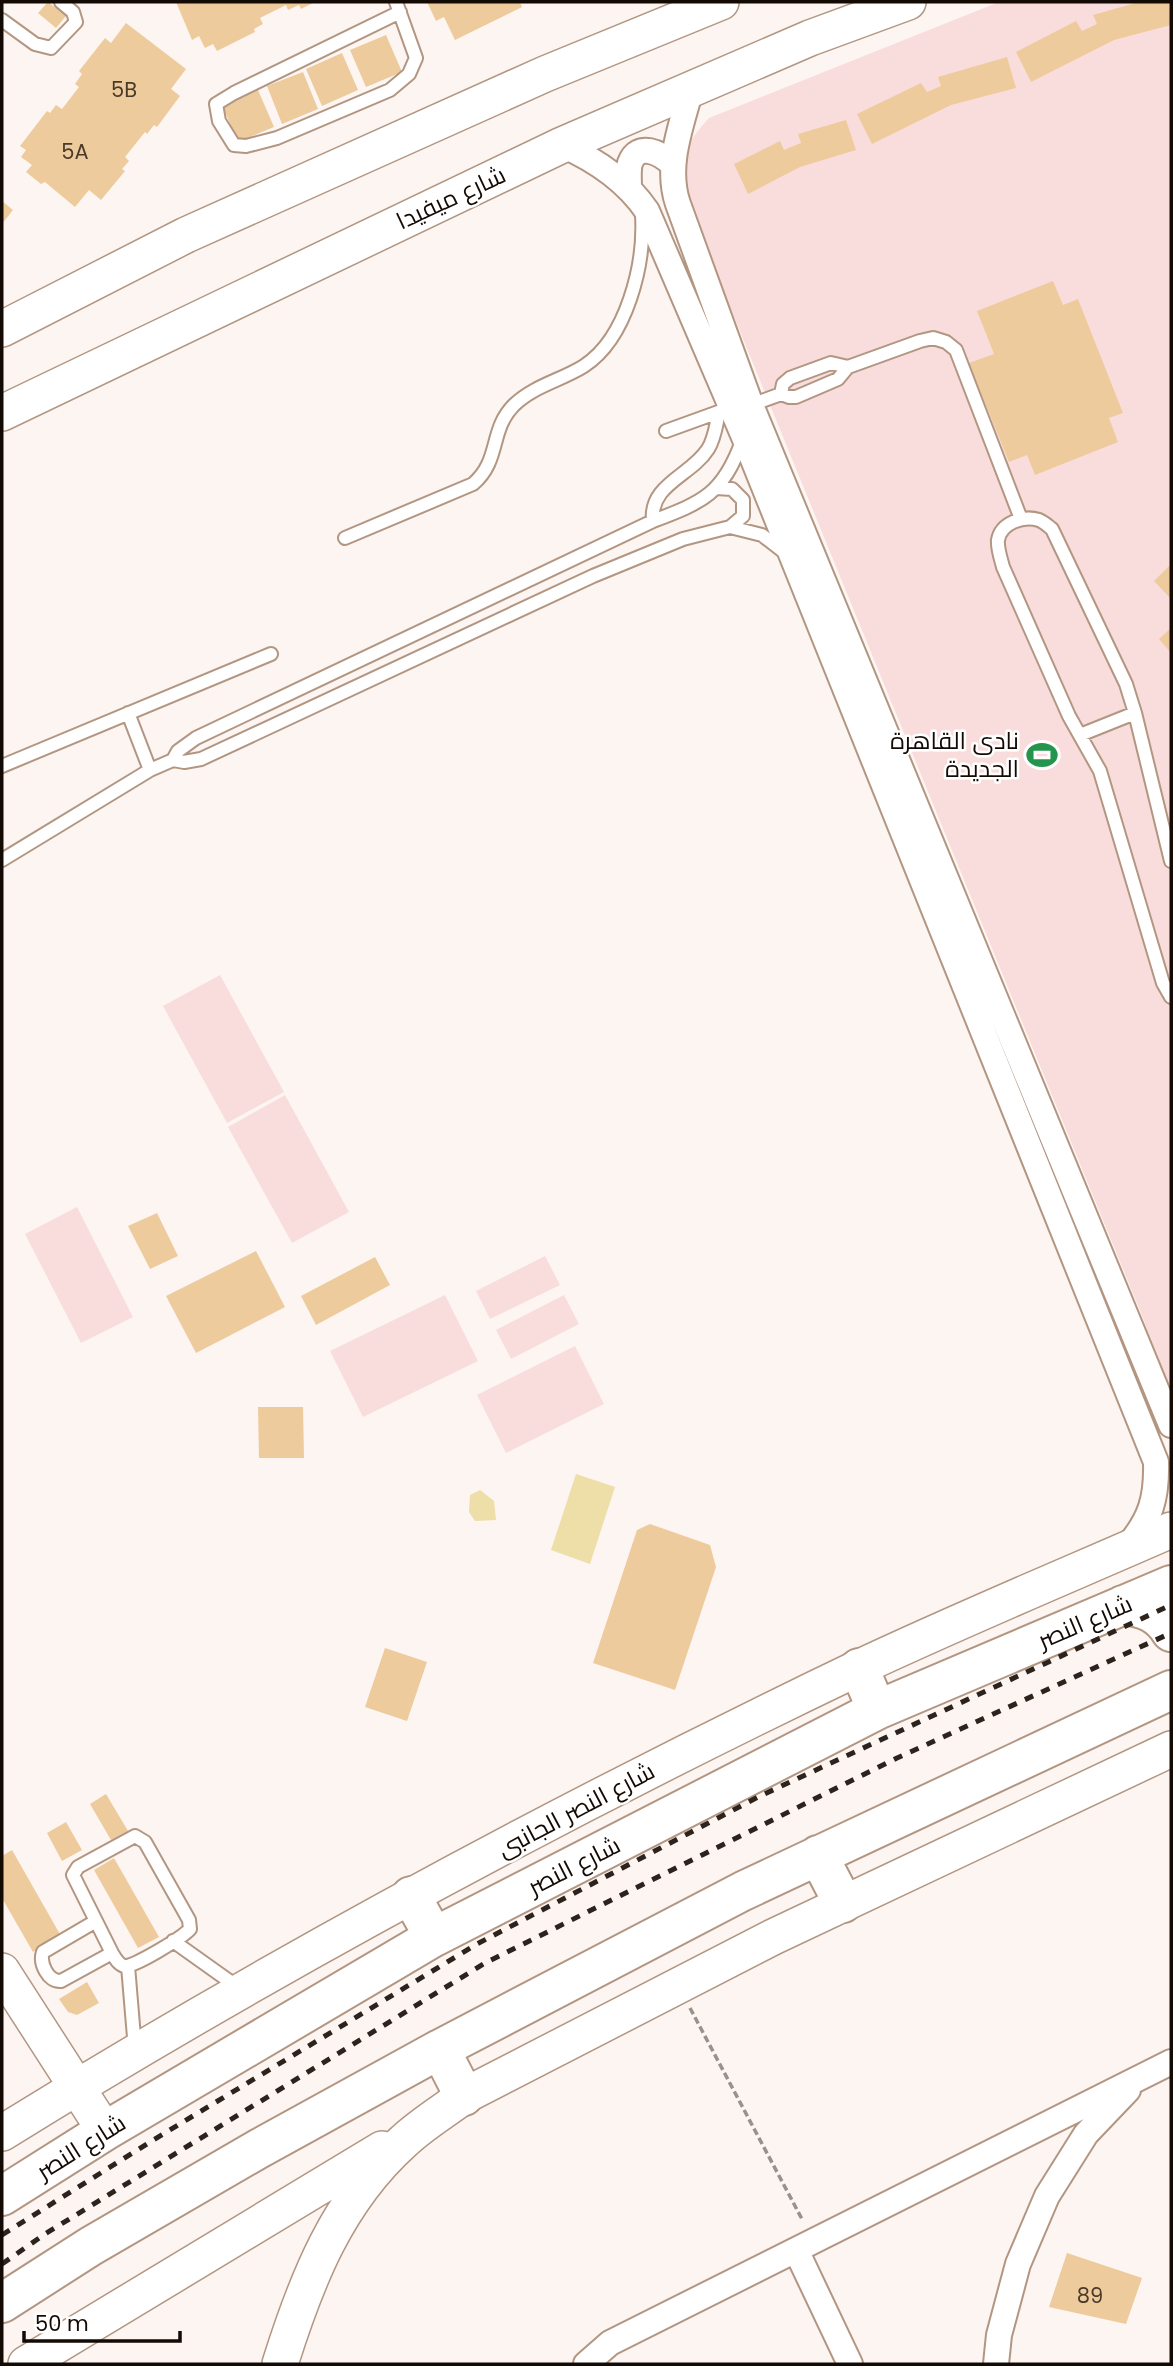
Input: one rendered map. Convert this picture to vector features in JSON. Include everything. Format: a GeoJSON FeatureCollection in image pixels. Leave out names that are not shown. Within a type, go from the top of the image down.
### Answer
{"type":"FeatureCollection","features":[{"type":"Feature","properties":{"kind":"main road","name":"شارع النصر"},"geometry":{"type":"LineString","coordinates":[[2,2196],[105,2131],[434,1937],[877,1710],[1171,1585]]}},
{"type":"Feature","properties":{"kind":"main road"},"geometry":{"type":"LineString","coordinates":[[1123,1605],[1147,1610],[1158,1616],[1171,1632]]}},
{"type":"Feature","properties":{"kind":"main road"},"geometry":{"type":"LineString","coordinates":[[859,1668],[877,1710]]}},
{"type":"Feature","properties":{"kind":"main road"},"geometry":{"type":"LineString","coordinates":[[2,2303],[103,2239],[440,2049],[743,1891],[1169,1689]]}},
{"type":"Feature","properties":{"kind":"main road"},"geometry":{"type":"LineString","coordinates":[[818,1855],[843,1903]]}},
{"type":"Feature","properties":{"kind":"main road"},"geometry":{"type":"LineString","coordinates":[[411,1896],[434,1937]]}},
{"type":"Feature","properties":{"kind":"main road"},"geometry":{"type":"LineString","coordinates":[[440,2049],[464,2096]]}},
{"type":"Feature","properties":{"kind":"street"},"geometry":{"type":"LineString","coordinates":[[2,329],[186,235],[545,74],[721,2]]}},
{"type":"Feature","properties":{"kind":"street","name":"شارع ميفيدا"},"geometry":{"type":"LineString","coordinates":[[2,413],[562,145],[810,38],[908,2]]}},
{"type":"Feature","properties":{"kind":"street"},"geometry":{"type":"LineString","coordinates":[[691,89],[672,163],[672,187],[734,408],[1164,1487],[1140,1531],[1123,1551]]}},
{"type":"Feature","properties":{"kind":"street"},"geometry":{"type":"LineString","coordinates":[[562,145],[586,156],[635,194],[651,217],[1171,1425]]}},
{"type":"Feature","properties":{"kind":"street"},"geometry":{"type":"LineString","coordinates":[[635,194],[630,163],[636,155],[646,150],[656,151],[672,163]]}},
{"type":"Feature","properties":{"kind":"street","name":"شارع النصر الجانبى"},"geometry":{"type":"LineString","coordinates":[[2,2133],[135,2051],[411,1896],[676,1758],[859,1668],[1171,1530]]}},
{"type":"Feature","properties":{"kind":"street"},"geometry":{"type":"LineString","coordinates":[[26,2364],[423,2125],[464,2096],[843,1903],[1171,1749]]}},
{"type":"Feature","properties":{"kind":"street"},"geometry":{"type":"LineString","coordinates":[[2,1971],[12,2008],[77,2087],[105,2131]]}},
{"type":"Feature","properties":{"kind":"street"},"geometry":{"type":"LineString","coordinates":[[586,2364],[610,2343],[1171,2062]]}},
{"type":"Feature","properties":{"kind":"street"},"geometry":{"type":"LineString","coordinates":[[996,2364],[999,2335],[1018,2264],[1047,2196],[1086,2134],[1139,2077]]}},
{"type":"Feature","properties":{"kind":"street"},"geometry":{"type":"LineString","coordinates":[[280,2364],[312,2271],[342,2215],[382,2164],[423,2125]]}},
{"type":"Feature","properties":{"kind":"street"},"geometry":{"type":"LineString","coordinates":[[805,2246],[850,2364]]}},
{"type":"Feature","properties":{"kind":"lane"},"geometry":{"type":"LineString","coordinates":[[2,20],[35,44],[51,48],[76,22],[73,12],[61,2]]}},
{"type":"Feature","properties":{"kind":"lane"},"geometry":{"type":"LineString","coordinates":[[398,7],[416,58],[409,74],[390,90],[277,138],[246,146],[234,145],[219,121],[216,104],[398,7]]}},
{"type":"Feature","properties":{"kind":"lane"},"geometry":{"type":"LineString","coordinates":[[345,538],[473,484],[489,465],[496,435],[512,406],[526,395],[586,365],[605,348],[618,328],[634,285],[641,243],[635,194]]}},
{"type":"Feature","properties":{"kind":"lane"},"geometry":{"type":"LineString","coordinates":[[666,431],[781,394],[796,397],[838,379],[848,367],[933,338],[946,342],[956,350],[1021,519]]}},
{"type":"Feature","properties":{"kind":"lane"},"geometry":{"type":"LineString","coordinates":[[781,394],[783,384],[790,378],[831,363],[848,367]]}},
{"type":"Feature","properties":{"kind":"lane"},"geometry":{"type":"LineString","coordinates":[[653,521],[652,512],[658,495],[703,456],[734,408]]}},
{"type":"Feature","properties":{"kind":"lane"},"geometry":{"type":"LineString","coordinates":[[173,760],[178,751],[196,738],[653,521],[693,505],[716,488],[734,464],[744,437]]}},
{"type":"Feature","properties":{"kind":"lane"},"geometry":{"type":"LineString","coordinates":[[2,860],[150,770],[173,760],[184,762],[201,759],[643,554],[683,539],[730,527],[743,516],[743,500],[732,489],[716,488]]}},
{"type":"Feature","properties":{"kind":"lane"},"geometry":{"type":"LineString","coordinates":[[1171,861],[1135,713],[1114,656],[1052,529],[1041,520],[1021,519],[1010,524],[1000,534],[997,543],[1003,567],[1069,716],[1100,771],[1163,983],[1171,998]]}},
{"type":"Feature","properties":{"kind":"lane"},"geometry":{"type":"LineString","coordinates":[[730,527],[762,535],[788,555],[796,569]]}},
{"type":"Feature","properties":{"kind":"lane"},"geometry":{"type":"LineString","coordinates":[[2,766],[271,654]]}},
{"type":"Feature","properties":{"kind":"lane"},"geometry":{"type":"LineString","coordinates":[[128,713],[150,770]]}},
{"type":"Feature","properties":{"kind":"lane"},"geometry":{"type":"LineString","coordinates":[[1080,735],[1135,713]]}},
{"type":"Feature","properties":{"kind":"lane"},"geometry":{"type":"LineString","coordinates":[[138,1836],[145,1842],[189,1920],[190,1929],[187,1933],[173,1941],[128,1966],[119,1964],[74,1878],[74,1871],[138,1836]]}},
{"type":"Feature","properties":{"kind":"lane"},"geometry":{"type":"LineString","coordinates":[[96,1921],[43,1952],[41,1961],[52,1980],[61,1981],[112,1953]]}},
{"type":"Feature","properties":{"kind":"lane"},"geometry":{"type":"LineString","coordinates":[[173,1941],[242,1991]]}},
{"type":"Feature","properties":{"kind":"lane"},"geometry":{"type":"LineString","coordinates":[[128,1966],[135,2051]]}},
{"type":"Feature","properties":{"kind":"path"},"geometry":{"type":"LineString","coordinates":[[678,1986],[805,2246]]}},
{"type":"Feature","properties":{"kind":"shaded area","name":"نادى القاهرة الجديدة"},"geometry":{"type":"Polygon","coordinates":[[[999,2],[1171,2],[1171,1400],[1143,1318],[683,192],[686,152],[709,118],[999,2]]]}},
{"type":"Feature","properties":{"kind":"shaded area"},"geometry":{"type":"Polygon","coordinates":[[[220,975],[284,1092],[227,1123],[163,1006],[220,975]]]}},
{"type":"Feature","properties":{"kind":"shaded area"},"geometry":{"type":"Polygon","coordinates":[[[285,1095],[349,1212],[292,1243],[228,1127],[285,1095]]]}},
{"type":"Feature","properties":{"kind":"shaded area"},"geometry":{"type":"Polygon","coordinates":[[[77,1207],[133,1317],[81,1343],[25,1234],[77,1207]]]}},
{"type":"Feature","properties":{"kind":"shaded area"},"geometry":{"type":"Polygon","coordinates":[[[545,1256],[560,1285],[490,1319],[476,1291],[545,1256]]]}},
{"type":"Feature","properties":{"kind":"shaded area"},"geometry":{"type":"Polygon","coordinates":[[[445,1295],[478,1361],[363,1417],[330,1351],[445,1295]]]}},
{"type":"Feature","properties":{"kind":"shaded area"},"geometry":{"type":"Polygon","coordinates":[[[564,1295],[579,1324],[511,1359],[496,1330],[564,1295]]]}},
{"type":"Feature","properties":{"kind":"shaded area"},"geometry":{"type":"Polygon","coordinates":[[[575,1346],[604,1404],[506,1453],[477,1395],[575,1346]]]}},
{"type":"Feature","properties":{"kind":"shaded area"},"geometry":{"type":"Polygon","coordinates":[[[576,1474],[615,1487],[590,1564],[551,1550],[576,1474]]]}},
{"type":"Feature","properties":{"kind":"shaded area"},"geometry":{"type":"Polygon","coordinates":[[[480,1490],[494,1501],[496,1520],[475,1521],[469,1512],[470,1495],[480,1490]]]}},
{"type":"Feature","properties":{"kind":"building"},"geometry":{"type":"Polygon","coordinates":[[[48,2],[66,16],[56,28],[38,13],[48,2]]]}},
{"type":"Feature","properties":{"kind":"building"},"geometry":{"type":"Polygon","coordinates":[[[176,2],[315,2],[301,9],[299,5],[288,10],[286,5],[260,18],[263,24],[254,29],[255,32],[217,51],[213,44],[205,48],[199,36],[192,40],[176,2]]]}},
{"type":"Feature","properties":{"kind":"building"},"geometry":{"type":"Polygon","coordinates":[[[427,2],[520,2],[522,7],[455,40],[444,17],[436,21],[427,2]]]}},
{"type":"Feature","properties":{"kind":"building"},"geometry":{"type":"Polygon","coordinates":[[[1139,2],[1169,2],[1171,25],[1114,40],[1031,82],[1016,52],[1076,21],[1082,31],[1097,24],[1093,15],[1139,2]]]}},
{"type":"Feature","properties":{"kind":"building"},"geometry":{"type":"Polygon","coordinates":[[[126,23],[186,69],[171,89],[180,96],[157,127],[154,125],[147,134],[145,132],[125,157],[129,161],[122,169],[125,171],[101,200],[89,190],[75,207],[45,182],[41,184],[26,172],[32,165],[21,157],[26,150],[20,146],[47,111],[50,113],[56,105],[62,109],[79,87],[75,84],[82,74],[79,71],[105,38],[111,43],[126,23]]]}},
{"type":"Feature","properties":{"kind":"building"},"geometry":{"type":"Polygon","coordinates":[[[386,35],[402,72],[366,87],[350,50],[386,35]]]}},
{"type":"Feature","properties":{"kind":"building"},"geometry":{"type":"Polygon","coordinates":[[[342,53],[358,90],[322,106],[306,69],[342,53]]]}},
{"type":"Feature","properties":{"kind":"building"},"geometry":{"type":"Polygon","coordinates":[[[1007,57],[1016,88],[951,105],[872,144],[857,114],[921,83],[927,92],[941,86],[938,77],[1007,57]]]}},
{"type":"Feature","properties":{"kind":"building"},"geometry":{"type":"Polygon","coordinates":[[[303,72],[318,109],[282,124],[267,86],[303,72]]]}},
{"type":"Feature","properties":{"kind":"building"},"geometry":{"type":"Polygon","coordinates":[[[258,90],[274,127],[238,142],[222,105],[258,90]]]}},
{"type":"Feature","properties":{"kind":"building"},"geometry":{"type":"Polygon","coordinates":[[[846,120],[856,150],[800,167],[748,194],[734,164],[780,141],[784,150],[801,143],[798,134],[846,120]]]}},
{"type":"Feature","properties":{"kind":"building"},"geometry":{"type":"Polygon","coordinates":[[[2,201],[13,210],[2,224],[2,201]]]}},
{"type":"Feature","properties":{"kind":"building"},"geometry":{"type":"Polygon","coordinates":[[[1053,281],[1063,305],[1078,299],[1123,413],[1109,418],[1118,442],[1035,475],[1027,455],[1009,462],[969,363],[994,354],[977,311],[1053,281]]]}},
{"type":"Feature","properties":{"kind":"building"},"geometry":{"type":"Polygon","coordinates":[[[1171,564],[1171,599],[1154,581],[1171,564]]]}},
{"type":"Feature","properties":{"kind":"building"},"geometry":{"type":"Polygon","coordinates":[[[1171,628],[1171,653],[1159,639],[1171,628]]]}},
{"type":"Feature","properties":{"kind":"building"},"geometry":{"type":"Polygon","coordinates":[[[157,1213],[178,1256],[150,1269],[128,1226],[157,1213]]]}},
{"type":"Feature","properties":{"kind":"building"},"geometry":{"type":"Polygon","coordinates":[[[256,1251],[285,1307],[196,1353],[166,1296],[256,1251]]]}},
{"type":"Feature","properties":{"kind":"building"},"geometry":{"type":"Polygon","coordinates":[[[375,1257],[390,1285],[316,1325],[301,1296],[375,1257]]]}},
{"type":"Feature","properties":{"kind":"building"},"geometry":{"type":"Polygon","coordinates":[[[258,1407],[303,1407],[304,1458],[259,1458],[258,1407]]]}},
{"type":"Feature","properties":{"kind":"building"},"geometry":{"type":"Polygon","coordinates":[[[650,1524],[710,1545],[716,1567],[675,1690],[593,1663],[637,1530],[650,1524]]]}},
{"type":"Feature","properties":{"kind":"building"},"geometry":{"type":"Polygon","coordinates":[[[385,1648],[427,1662],[407,1721],[365,1707],[385,1648]]]}},
{"type":"Feature","properties":{"kind":"building"},"geometry":{"type":"Polygon","coordinates":[[[106,1794],[128,1831],[111,1840],[90,1804],[106,1794]]]}},
{"type":"Feature","properties":{"kind":"building"},"geometry":{"type":"Polygon","coordinates":[[[66,1822],[82,1850],[62,1861],[47,1833],[66,1822]]]}},
{"type":"Feature","properties":{"kind":"building"},"geometry":{"type":"Polygon","coordinates":[[[12,1850],[61,1936],[33,1952],[2,1898],[2,1856],[12,1850]]]}},
{"type":"Feature","properties":{"kind":"building"},"geometry":{"type":"Polygon","coordinates":[[[114,1858],[159,1937],[138,1948],[94,1870],[114,1858]]]}},
{"type":"Feature","properties":{"kind":"building"},"geometry":{"type":"Polygon","coordinates":[[[87,1982],[99,2003],[77,2015],[68,2012],[59,1999],[87,1982]]]}},
{"type":"Feature","properties":{"kind":"building"},"geometry":{"type":"Polygon","coordinates":[[[1067,2253],[1142,2278],[1126,2324],[1049,2307],[1067,2253]]]}},
{"type":"Feature","properties":{"kind":"railway"},"geometry":{"type":"LineString","coordinates":[[2,2235],[477,1944],[760,1796],[1171,1605]]}},
{"type":"Feature","properties":{"kind":"railway"},"geometry":{"type":"LineString","coordinates":[[2,2264],[45,2234],[485,1963],[897,1758],[1171,1633]]}},
{"type":"Feature","properties":{"kind":"place","name":"نادى القاهرة الجديدة"},"geometry":{"type":"Point","coordinates":[1042,755]}}]}
